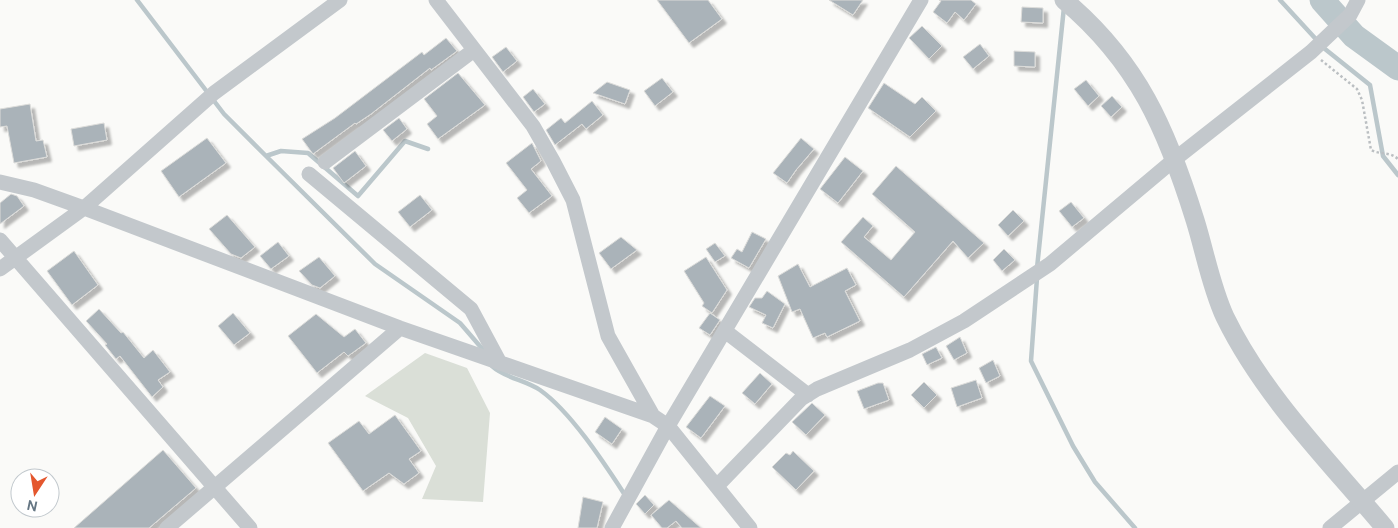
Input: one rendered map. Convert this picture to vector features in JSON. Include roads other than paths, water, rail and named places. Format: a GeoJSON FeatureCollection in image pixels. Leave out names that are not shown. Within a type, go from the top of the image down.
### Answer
{"type":"FeatureCollection","features":[{"type":"Feature","properties":{"kind":"street"},"geometry":{"type":"LineString","coordinates":[[0,269],[84,208],[210,96],[340,0]]}},
{"type":"Feature","properties":{"kind":"street"},"geometry":{"type":"LineString","coordinates":[[436,0],[533,126],[573,200],[608,336],[653,416]]}},
{"type":"Feature","properties":{"kind":"street"},"geometry":{"type":"LineString","coordinates":[[612,528],[668,426],[921,0]]}},
{"type":"Feature","properties":{"kind":"street"},"geometry":{"type":"LineString","coordinates":[[1064,0],[1092,24],[1145,92],[1175,159],[1225,316],[1244,353],[1272,395],[1385,528]]}},
{"type":"Feature","properties":{"kind":"street"},"geometry":{"type":"LineString","coordinates":[[717,486],[816,389],[910,350],[964,321],[1050,264],[1175,159],[1321,43],[1350,15],[1358,0]]}},
{"type":"Feature","properties":{"kind":"street"},"geometry":{"type":"LineString","coordinates":[[324,162],[474,50]]}},
{"type":"Feature","properties":{"kind":"street"},"geometry":{"type":"LineString","coordinates":[[309,174],[471,309],[492,361]]}},
{"type":"Feature","properties":{"kind":"street"},"geometry":{"type":"LineString","coordinates":[[0,182],[34,190],[400,328],[653,416],[668,426],[750,528]]}},
{"type":"Feature","properties":{"kind":"street"},"geometry":{"type":"LineString","coordinates":[[0,240],[250,528]]}},
{"type":"Feature","properties":{"kind":"street"},"geometry":{"type":"LineString","coordinates":[[167,528],[400,328]]}},
{"type":"Feature","properties":{"kind":"street"},"geometry":{"type":"LineString","coordinates":[[725,331],[808,395]]}},
{"type":"Feature","properties":{"kind":"street"},"geometry":{"type":"LineString","coordinates":[[1330,528],[1398,472]]}},
{"type":"Feature","properties":{"kind":"waterway"},"geometry":{"type":"LineString","coordinates":[[137,0],[224,114],[266,156],[281,151],[308,153],[358,196],[405,141],[428,149]]}},
{"type":"Feature","properties":{"kind":"waterway"},"geometry":{"type":"LineString","coordinates":[[1280,0],[1325,49],[1370,85],[1383,156],[1398,175]]}},
{"type":"Feature","properties":{"kind":"waterway"},"geometry":{"type":"LineString","coordinates":[[1322,0],[1354,36],[1398,68]]}},
{"type":"Feature","properties":{"kind":"waterway"},"geometry":{"type":"LineString","coordinates":[[1037,268],[1064,7]]}},
{"type":"Feature","properties":{"kind":"waterway"},"geometry":{"type":"LineString","coordinates":[[266,156],[375,264],[460,323],[485,352]]}},
{"type":"Feature","properties":{"kind":"waterway"},"geometry":{"type":"LineString","coordinates":[[1037,278],[1031,361],[1073,446],[1095,482],[1135,528]]}},
{"type":"Feature","properties":{"kind":"waterway"},"geometry":{"type":"LineString","coordinates":[[492,366],[540,390],[552,400],[575,424],[625,495]]}}]}
